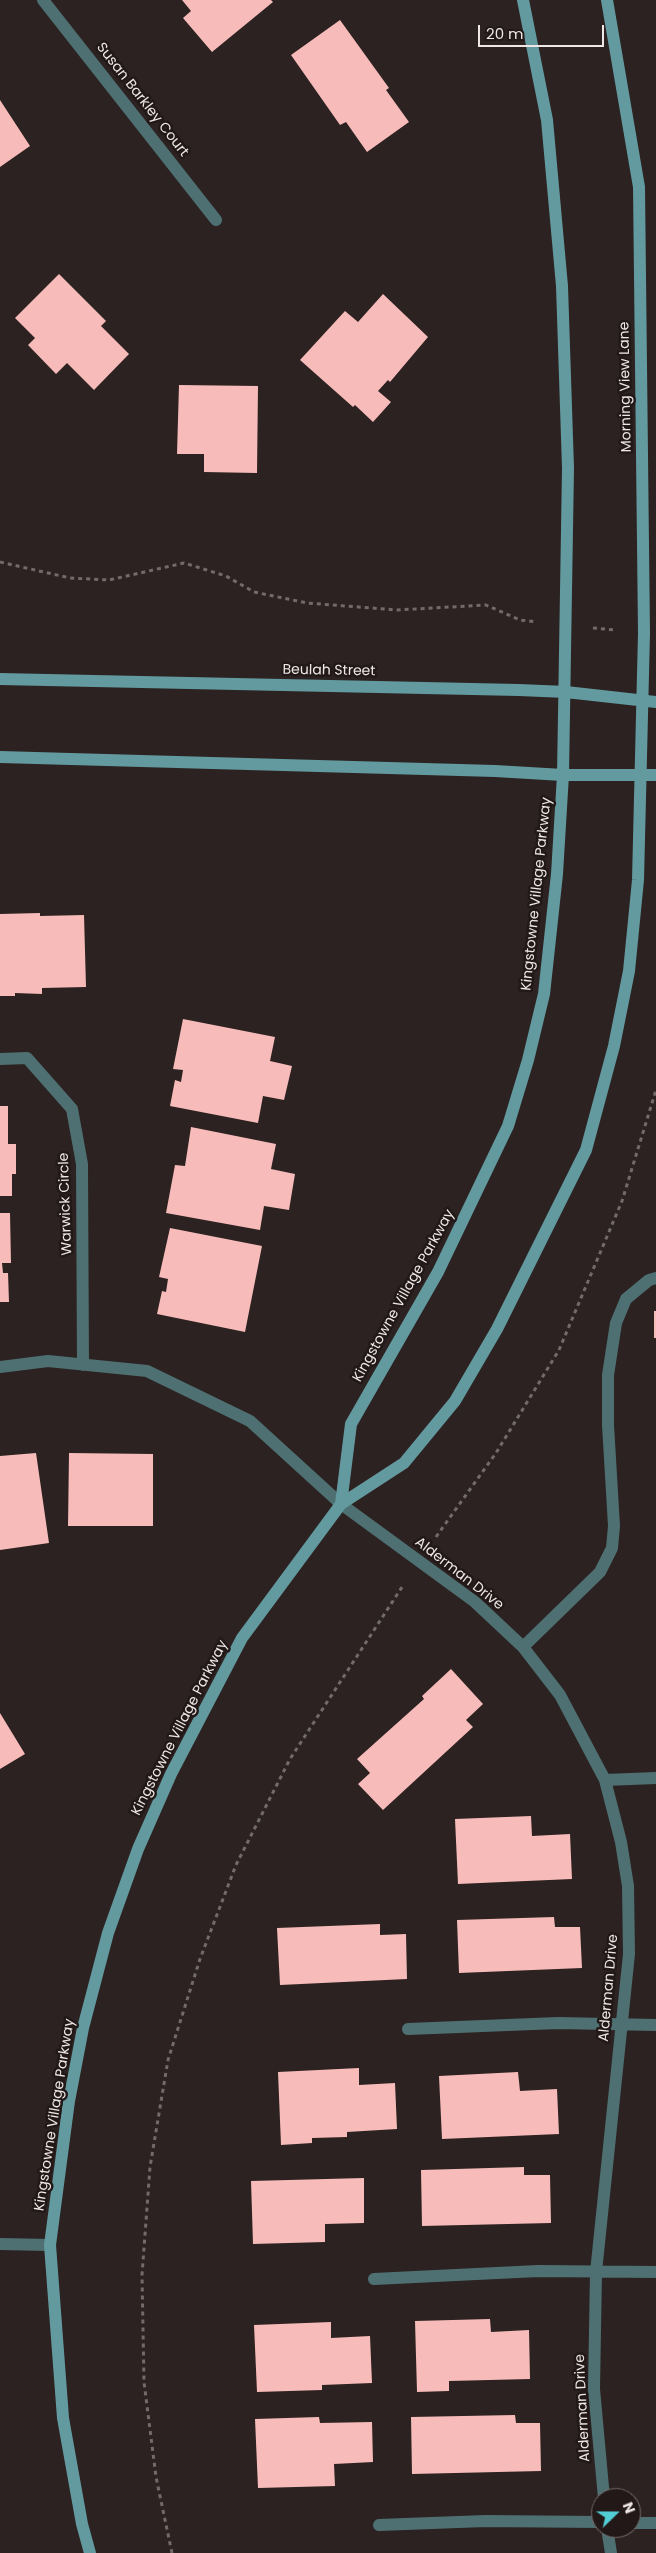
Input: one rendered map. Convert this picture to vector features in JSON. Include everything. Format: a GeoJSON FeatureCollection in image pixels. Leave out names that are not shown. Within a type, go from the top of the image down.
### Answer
{"type":"FeatureCollection","features":[{"type":"Feature","properties":{"kind":"street","name":"Susan Barkley Court"},"geometry":{"type":"LineString","coordinates":[[43,0],[216,220]]}},
{"type":"Feature","properties":{"kind":"street"},"geometry":{"type":"LineString","coordinates":[[522,0],[547,120],[562,286],[568,468],[566,692]]}},
{"type":"Feature","properties":{"kind":"street","name":"Morning View Lane"},"geometry":{"type":"LineString","coordinates":[[607,0],[639,187],[644,614],[642,776]]}},
{"type":"Feature","properties":{"kind":"street","name":"Beulah Street"},"geometry":{"type":"LineString","coordinates":[[0,679],[566,692],[656,702]]}},
{"type":"Feature","properties":{"kind":"street","name":"Kingstowne Village Parkway"},"geometry":{"type":"LineString","coordinates":[[341,1504],[351,1424],[438,1272],[508,1126],[528,1060],[544,994],[557,874],[566,692]]}},
{"type":"Feature","properties":{"kind":"street"},"geometry":{"type":"LineString","coordinates":[[0,757],[475,770],[563,775],[656,775]]}},
{"type":"Feature","properties":{"kind":"street","name":"Kingstowne Village Parkway"},"geometry":{"type":"LineString","coordinates":[[90,2553],[82,2524],[63,2418],[50,2245],[70,2101],[83,2028],[108,1933],[138,1848],[171,1774],[242,1638],[341,1504],[404,1463],[455,1401],[497,1329],[586,1150],[614,1046],[629,970],[638,880],[642,776]]}},
{"type":"Feature","properties":{"kind":"street","name":"Warwick Circle"},"geometry":{"type":"LineString","coordinates":[[0,1058],[28,1058],[72,1109],[82,1164],[83,1365]]}},
{"type":"Feature","properties":{"kind":"street"},"geometry":{"type":"LineString","coordinates":[[523,1647],[600,1572],[612,1548],[614,1526],[608,1425],[608,1375],[616,1323],[626,1300],[650,1280],[656,1278]]}},
{"type":"Feature","properties":{"kind":"street","name":"Alderman Drive"},"geometry":{"type":"LineString","coordinates":[[0,1367],[48,1361],[147,1370],[250,1421],[341,1504],[475,1602],[523,1647],[560,1695],[605,1780],[621,1842],[628,1886],[629,1954],[596,2272],[594,2389],[603,2488]]}},
{"type":"Feature","properties":{"kind":"street"},"geometry":{"type":"LineString","coordinates":[[605,1780],[656,1778]]}},
{"type":"Feature","properties":{"kind":"street"},"geometry":{"type":"LineString","coordinates":[[408,2029],[558,2023],[656,2025]]}},
{"type":"Feature","properties":{"kind":"street"},"geometry":{"type":"LineString","coordinates":[[0,2244],[50,2245]]}},
{"type":"Feature","properties":{"kind":"street"},"geometry":{"type":"LineString","coordinates":[[374,2279],[538,2270],[656,2272]]}},
{"type":"Feature","properties":{"kind":"street"},"geometry":{"type":"LineString","coordinates":[[378,2526],[486,2521],[591,2522]]}},
{"type":"Feature","properties":{"kind":"street"},"geometry":{"type":"LineString","coordinates":[[641,2522],[656,2523]]}},
{"type":"Feature","properties":{"kind":"street"},"geometry":{"type":"LineString","coordinates":[[609,2538],[611,2553]]}},
{"type":"Feature","properties":{"kind":"path"},"geometry":{"type":"LineString","coordinates":[[0,562],[70,578],[109,580],[184,563],[226,576],[254,592],[306,603],[397,610],[486,605],[520,620]]}},
{"type":"Feature","properties":{"kind":"path"},"geometry":{"type":"LineString","coordinates":[[172,2553],[156,2477],[144,2382],[142,2275],[150,2167],[168,2060],[200,1959],[236,1865],[290,1759],[342,1676],[419,1561],[496,1453],[559,1350],[622,1201],[656,1090]]}},
{"type":"Feature","properties":{"kind":"building"},"geometry":{"type":"Polygon","coordinates":[[[182,0],[271,0],[273,2],[212,52],[183,18],[191,11],[182,0]]]}},
{"type":"Feature","properties":{"kind":"building"},"geometry":{"type":"Polygon","coordinates":[[[340,20],[389,88],[386,90],[409,122],[367,152],[346,122],[340,125],[291,55],[340,20]]]}},
{"type":"Feature","properties":{"kind":"building"},"geometry":{"type":"Polygon","coordinates":[[[0,100],[30,146],[0,167],[0,100]]]}},
{"type":"Feature","properties":{"kind":"building"},"geometry":{"type":"Polygon","coordinates":[[[59,274],[106,321],[101,326],[129,354],[94,390],[67,363],[56,374],[28,345],[35,338],[15,318],[59,274]]]}},
{"type":"Feature","properties":{"kind":"building"},"geometry":{"type":"Polygon","coordinates":[[[383,294],[428,337],[390,382],[388,380],[378,391],[391,402],[373,422],[355,405],[353,407],[300,360],[345,311],[358,322],[383,294]]]}},
{"type":"Feature","properties":{"kind":"building"},"geometry":{"type":"Polygon","coordinates":[[[179,385],[258,386],[257,473],[204,472],[204,454],[177,454],[179,385]]]}},
{"type":"Feature","properties":{"kind":"building"},"geometry":{"type":"Polygon","coordinates":[[[40,913],[40,916],[84,915],[86,987],[42,988],[42,994],[15,993],[15,996],[0,996],[0,914],[40,913]]]}},
{"type":"Feature","properties":{"kind":"building"},"geometry":{"type":"Polygon","coordinates":[[[183,1019],[275,1037],[270,1061],[292,1066],[284,1100],[263,1096],[258,1123],[170,1106],[175,1080],[181,1082],[183,1070],[173,1069],[183,1019]]]}},
{"type":"Feature","properties":{"kind":"building"},"geometry":{"type":"Polygon","coordinates":[[[0,1106],[8,1106],[8,1144],[16,1144],[16,1174],[12,1174],[12,1196],[0,1196],[0,1106]]]}},
{"type":"Feature","properties":{"kind":"building"},"geometry":{"type":"Polygon","coordinates":[[[191,1127],[276,1144],[271,1169],[295,1174],[289,1210],[264,1206],[260,1230],[166,1213],[175,1165],[185,1166],[191,1127]]]}},
{"type":"Feature","properties":{"kind":"building"},"geometry":{"type":"Polygon","coordinates":[[[0,1213],[10,1213],[11,1263],[2,1263],[3,1273],[8,1273],[9,1302],[0,1302],[0,1213]]]}},
{"type":"Feature","properties":{"kind":"building"},"geometry":{"type":"Polygon","coordinates":[[[170,1228],[262,1246],[245,1332],[157,1314],[162,1291],[166,1292],[168,1279],[159,1277],[170,1228]]]}},
{"type":"Feature","properties":{"kind":"building"},"geometry":{"type":"Polygon","coordinates":[[[654,1311],[656,1311],[656,1338],[654,1338],[654,1311]]]}},
{"type":"Feature","properties":{"kind":"building"},"geometry":{"type":"Polygon","coordinates":[[[36,1453],[49,1543],[0,1550],[0,1456],[36,1453]]]}},
{"type":"Feature","properties":{"kind":"building"},"geometry":{"type":"Polygon","coordinates":[[[69,1453],[153,1454],[153,1526],[68,1526],[69,1453]]]}},
{"type":"Feature","properties":{"kind":"building"},"geometry":{"type":"Polygon","coordinates":[[[451,1669],[483,1704],[466,1720],[473,1727],[383,1810],[358,1784],[370,1773],[357,1759],[424,1699],[422,1696],[451,1669]]]}},
{"type":"Feature","properties":{"kind":"building"},"geometry":{"type":"Polygon","coordinates":[[[0,1713],[25,1754],[0,1769],[0,1713]]]}},
{"type":"Feature","properties":{"kind":"building"},"geometry":{"type":"Polygon","coordinates":[[[531,1816],[532,1836],[570,1834],[572,1879],[458,1884],[455,1819],[531,1816]]]}},
{"type":"Feature","properties":{"kind":"building"},"geometry":{"type":"Polygon","coordinates":[[[554,1917],[555,1927],[580,1927],[582,1968],[459,1973],[457,1920],[554,1917]]]}},
{"type":"Feature","properties":{"kind":"building"},"geometry":{"type":"Polygon","coordinates":[[[380,1924],[380,1935],[406,1934],[407,1979],[280,1985],[277,1928],[380,1924]]]}},
{"type":"Feature","properties":{"kind":"building"},"geometry":{"type":"Polygon","coordinates":[[[359,2068],[359,2085],[395,2083],[397,2129],[347,2132],[347,2137],[312,2138],[312,2143],[281,2145],[278,2072],[359,2068]]]}},
{"type":"Feature","properties":{"kind":"building"},"geometry":{"type":"Polygon","coordinates":[[[518,2072],[520,2091],[557,2089],[559,2134],[442,2139],[439,2076],[518,2072]]]}},
{"type":"Feature","properties":{"kind":"building"},"geometry":{"type":"Polygon","coordinates":[[[524,2167],[524,2175],[550,2175],[551,2223],[422,2226],[421,2170],[524,2167]]]}},
{"type":"Feature","properties":{"kind":"building"},"geometry":{"type":"Polygon","coordinates":[[[364,2178],[364,2223],[325,2224],[325,2242],[253,2244],[251,2181],[364,2178]]]}},
{"type":"Feature","properties":{"kind":"building"},"geometry":{"type":"Polygon","coordinates":[[[490,2319],[491,2332],[529,2330],[530,2379],[449,2381],[449,2391],[417,2392],[415,2321],[490,2319]]]}},
{"type":"Feature","properties":{"kind":"building"},"geometry":{"type":"Polygon","coordinates":[[[331,2322],[331,2338],[370,2336],[372,2383],[322,2385],[322,2390],[257,2392],[254,2325],[331,2322]]]}},
{"type":"Feature","properties":{"kind":"building"},"geometry":{"type":"Polygon","coordinates":[[[515,2415],[516,2423],[540,2423],[541,2471],[412,2474],[411,2417],[515,2415]]]}},
{"type":"Feature","properties":{"kind":"building"},"geometry":{"type":"Polygon","coordinates":[[[319,2417],[320,2423],[372,2422],[373,2462],[334,2464],[335,2486],[258,2488],[255,2419],[319,2417]]]}}]}
